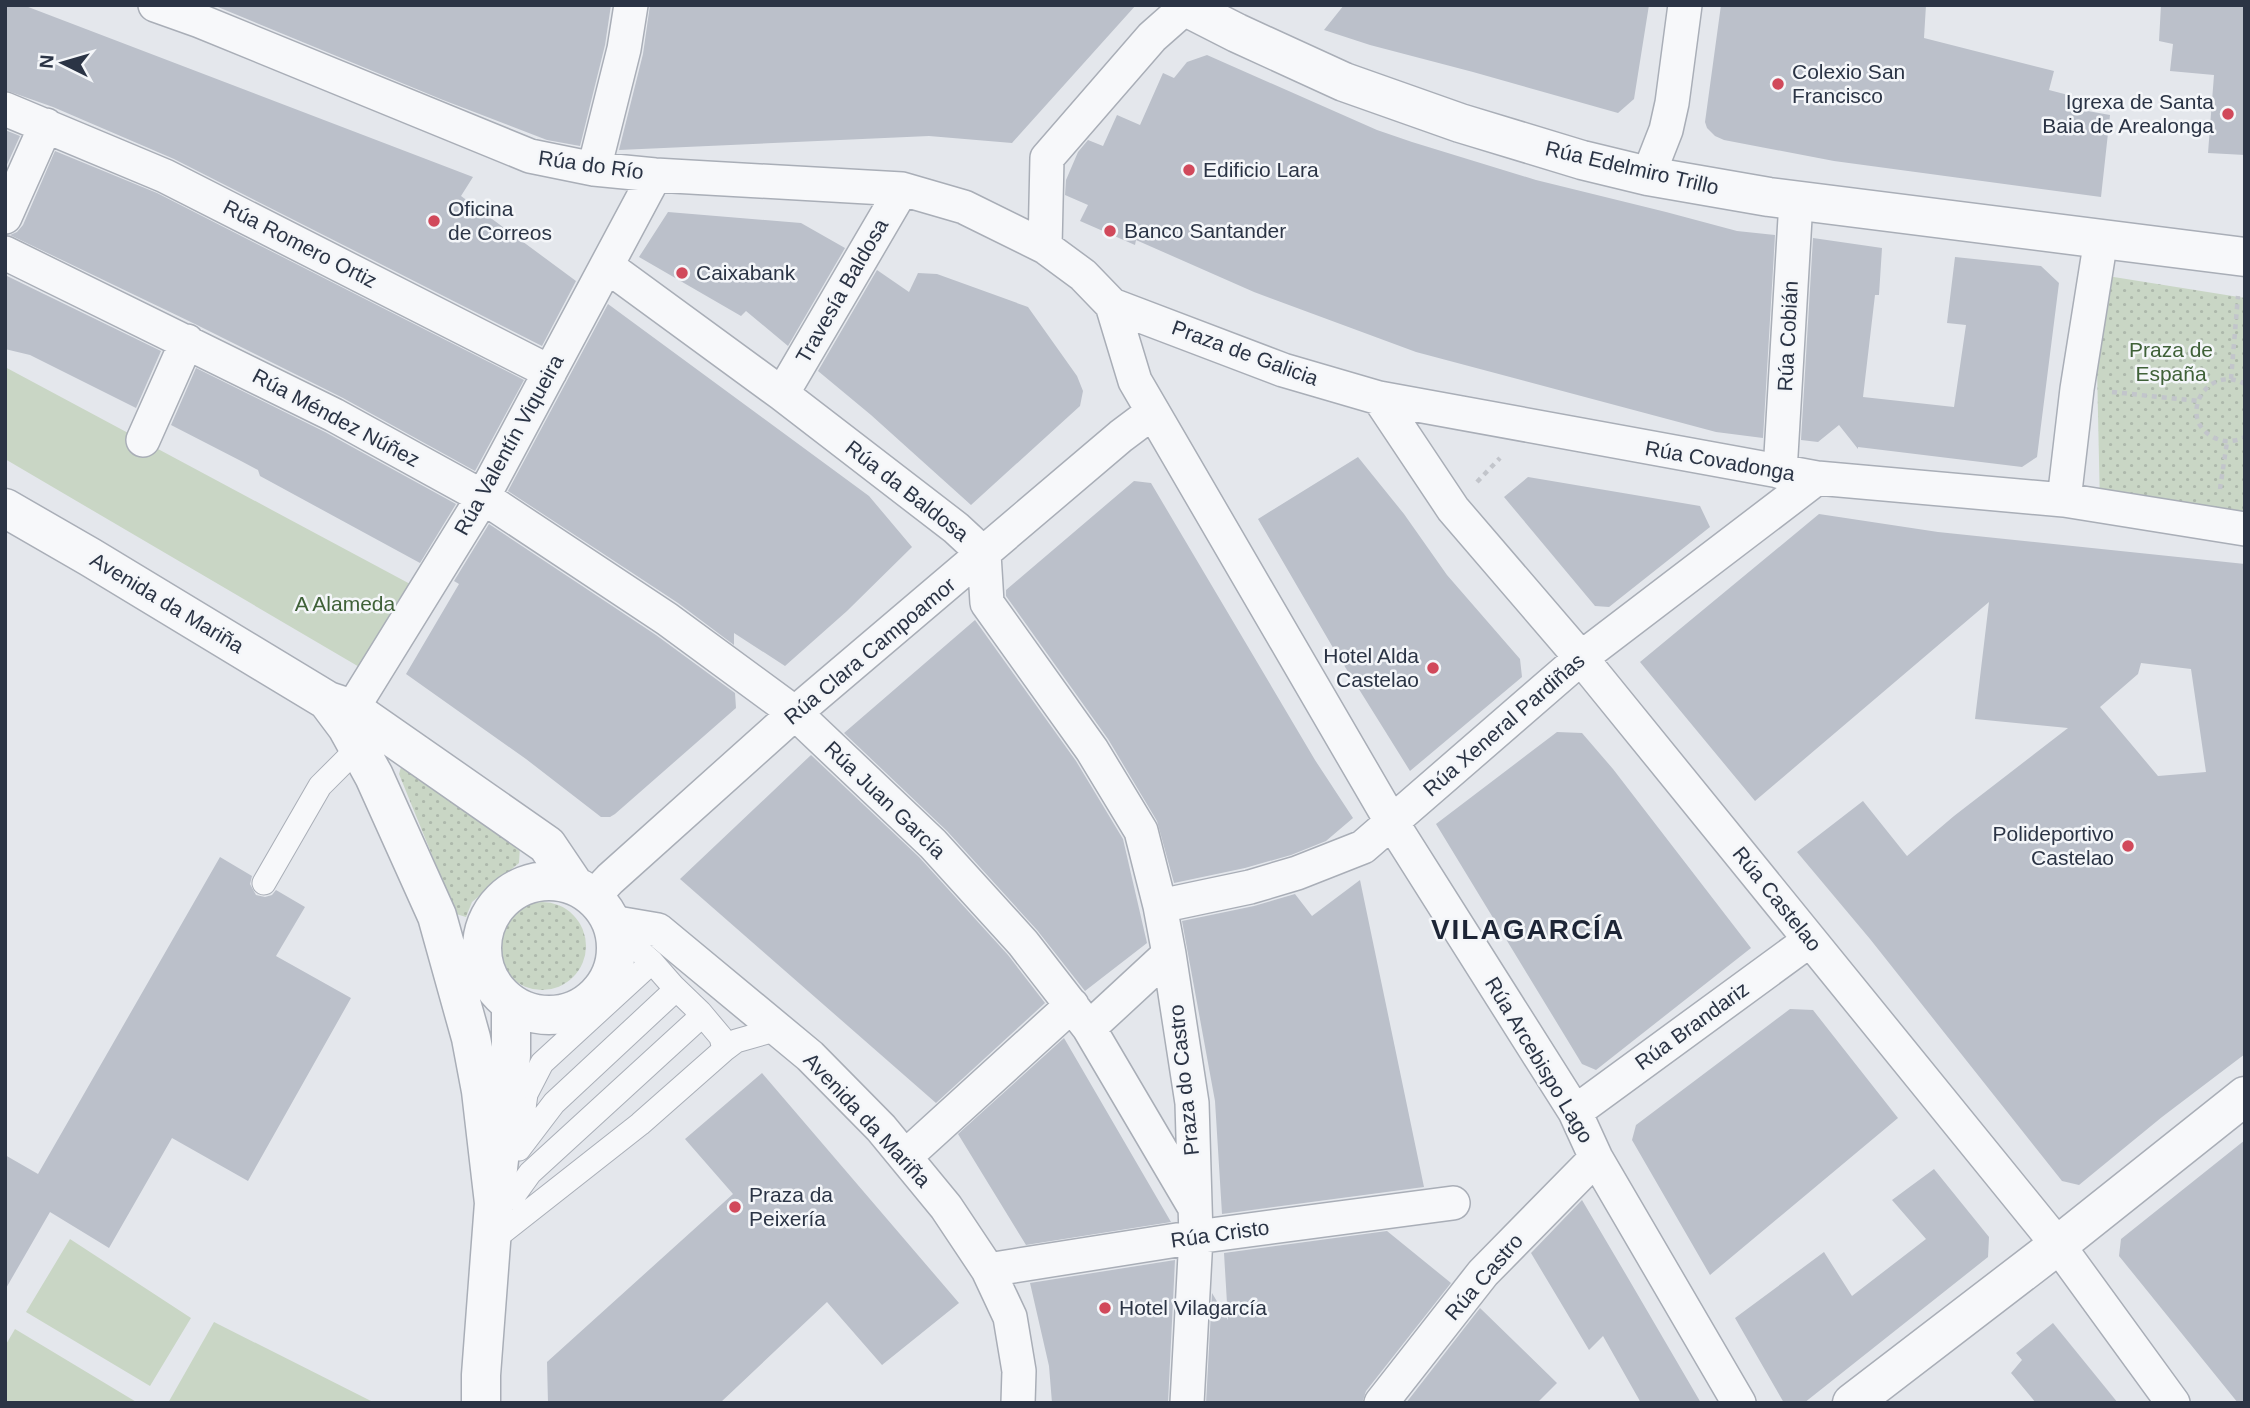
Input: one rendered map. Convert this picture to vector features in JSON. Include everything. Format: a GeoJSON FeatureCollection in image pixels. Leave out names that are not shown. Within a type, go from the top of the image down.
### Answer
{"type":"FeatureCollection","features":[{"type":"Feature","properties":{"kind":"street","name":"Rúa do Río"},"geometry":{"type":"LineString","coordinates":[[155,5],[201,21],[530,156],[594,169],[655,175],[902,189],[964,207],[1045,247]]}},
{"type":"Feature","properties":{"kind":"street"},"geometry":{"type":"LineString","coordinates":[[594,169],[624,49],[631,5]]}},
{"type":"Feature","properties":{"kind":"street"},"geometry":{"type":"LineString","coordinates":[[1648,176],[1666,130],[1672,103],[1685,5]]}},
{"type":"Feature","properties":{"kind":"street"},"geometry":{"type":"LineString","coordinates":[[1045,247],[1047,158],[1152,37],[1187,6]]}},
{"type":"Feature","properties":{"kind":"street","name":"Rúa Edelmiro Trillo"},"geometry":{"type":"LineString","coordinates":[[1187,6],[1237,33],[1344,82],[1460,123],[1582,160],[1648,176],[1736,192],[2101,239]]}},
{"type":"Feature","properties":{"kind":"street","name":"Rúa Romero Ortiz"},"geometry":{"type":"LineString","coordinates":[[5,109],[165,176],[550,372]]}},
{"type":"Feature","properties":{"kind":"street"},"geometry":{"type":"LineString","coordinates":[[5,217],[46,125]]}},
{"type":"Feature","properties":{"kind":"street","name":"Rúa Valentín Viqueira"},"geometry":{"type":"LineString","coordinates":[[340,705],[484,498],[655,175]]}},
{"type":"Feature","properties":{"kind":"street","name":"Travesía Baldosa"},"geometry":{"type":"LineString","coordinates":[[782,394],[902,189]]}},
{"type":"Feature","properties":{"kind":"street","name":"Rúa Cobián"},"geometry":{"type":"LineString","coordinates":[[1780,472],[1796,201]]}},
{"type":"Feature","properties":{"kind":"street"},"geometry":{"type":"LineString","coordinates":[[2229,527],[2064,500],[2077,389],[2101,239],[2242,275]]}},
{"type":"Feature","properties":{"kind":"street","name":"Praza de Galicia"},"geometry":{"type":"LineString","coordinates":[[1045,247],[1083,275],[1112,305],[1283,370],[1379,398]]}},
{"type":"Feature","properties":{"kind":"street","name":"Rúa Méndez Núñez"},"geometry":{"type":"LineString","coordinates":[[5,253],[334,415],[484,498]]}},
{"type":"Feature","properties":{"kind":"street","name":"Rúa da Baldosa"},"geometry":{"type":"LineString","coordinates":[[607,266],[782,394],[956,528],[984,554],[987,603],[1092,750],[1141,831],[1160,906]]}},
{"type":"Feature","properties":{"kind":"street","name":"Praza de Galicia"},"geometry":{"type":"LineString","coordinates":[[1112,305],[1135,381],[1227,540]]}},
{"type":"Feature","properties":{"kind":"street"},"geometry":{"type":"LineString","coordinates":[[143,440],[187,341]]}},
{"type":"Feature","properties":{"kind":"street","name":"Rúa Covadonga"},"geometry":{"type":"LineString","coordinates":[[1379,398],[1817,478],[2064,500]]}},
{"type":"Feature","properties":{"kind":"street","name":"Rúa Castelao"},"geometry":{"type":"LineString","coordinates":[[1379,398],[1453,509],[1581,658],[2058,1245],[2172,1403]]}},
{"type":"Feature","properties":{"kind":"street","name":"Rúa Clara Campoamor"},"geometry":{"type":"LineString","coordinates":[[598,908],[610,879],[795,713],[1153,412]]}},
{"type":"Feature","properties":{"kind":"street","name":"Rúa Xeneral Pardiñas"},"geometry":{"type":"LineString","coordinates":[[1160,906],[1250,887],[1297,873],[1363,847],[1581,658],[1817,478]]}},
{"type":"Feature","properties":{"kind":"street","name":"Rúa Juan García"},"geometry":{"type":"LineString","coordinates":[[484,498],[667,619],[795,713],[933,844],[1023,943],[1081,1017]]}},
{"type":"Feature","properties":{"kind":"street","name":"Avenida da Mariña"},"geometry":{"type":"LineString","coordinates":[[5,508],[420,755],[547,845],[598,908],[659,930],[810,1056],[881,1128],[946,1207],[988,1270],[1010,1317],[1019,1371],[1018,1403]]}},
{"type":"Feature","properties":{"kind":"street","name":"Rúa Arcebispo Lago"},"geometry":{"type":"LineString","coordinates":[[1227,540],[1391,821],[1575,1112],[1596,1158],[1739,1403]]}},
{"type":"Feature","properties":{"kind":"street","name":"Avenida da Mariña"},"geometry":{"type":"LineString","coordinates":[[340,705],[437,916],[471,1038],[500,1220]]}},
{"type":"Feature","properties":{"kind":"street"},"geometry":{"type":"LineString","coordinates":[[359,747],[377,741],[420,755]]}},
{"type":"Feature","properties":{"kind":"street"},"geometry":{"type":"LineString","coordinates":[[555,880],[598,908],[616,948],[613,969],[604,988],[589,1002],[571,1012],[551,1016],[530,1013],[511,1004],[496,990],[485,971],[481,953],[482,933],[489,915],[502,899],[517,888],[536,881],[555,880]]}},
{"type":"Feature","properties":{"kind":"street","name":"Praza do Castro"},"geometry":{"type":"LineString","coordinates":[[1160,906],[1192,1103],[1196,1222]]}},
{"type":"Feature","properties":{"kind":"street","name":"Avenida da Mariña"},"geometry":{"type":"LineString","coordinates":[[437,916],[469,958],[485,971],[474,1001],[471,1038]]}},
{"type":"Feature","properties":{"kind":"street","name":"Rúa Brandariz"},"geometry":{"type":"LineString","coordinates":[[1575,1112],[1810,940]]}},
{"type":"Feature","properties":{"kind":"street"},"geometry":{"type":"LineString","coordinates":[[905,1157],[1081,1017],[1169,954]]}},
{"type":"Feature","properties":{"kind":"street","name":"Avenida da Mariña"},"geometry":{"type":"LineString","coordinates":[[481,1403],[481,1375],[500,1220],[511,1056],[511,1004]]}},
{"type":"Feature","properties":{"kind":"street","name":"Praza do Castro"},"geometry":{"type":"LineString","coordinates":[[1081,1017],[1196,1222]]}},
{"type":"Feature","properties":{"kind":"street"},"geometry":{"type":"LineString","coordinates":[[1852,1403],[2058,1245],[2245,1096]]}},
{"type":"Feature","properties":{"kind":"street","name":"Rúa Castro"},"geometry":{"type":"LineString","coordinates":[[1381,1403],[1482,1273],[1596,1158]]}},
{"type":"Feature","properties":{"kind":"street","name":"Rúa Cristo"},"geometry":{"type":"LineString","coordinates":[[988,1270],[1196,1222],[1453,1203]]}},
{"type":"Feature","properties":{"kind":"street"},"geometry":{"type":"LineString","coordinates":[[1187,1403],[1196,1222]]}},
{"type":"Feature","properties":{"kind":"lane"},"geometry":{"type":"LineString","coordinates":[[264,883],[320,786],[359,747]]}},
{"type":"Feature","properties":{"kind":"lane"},"geometry":{"type":"LineString","coordinates":[[598,908],[701,1012],[721,1037],[724,1049]]}},
{"type":"Feature","properties":{"kind":"lane"},"geometry":{"type":"LineString","coordinates":[[500,1220],[519,1149],[526,1094],[542,1063],[652,962]]}},
{"type":"Feature","properties":{"kind":"lane"},"geometry":{"type":"LineString","coordinates":[[519,1149],[554,1103],[670,995],[673,986]]}},
{"type":"Feature","properties":{"kind":"lane"},"geometry":{"type":"LineString","coordinates":[[500,1220],[530,1173],[695,1022],[701,1012]]}},
{"type":"Feature","properties":{"kind":"lane"},"geometry":{"type":"LineString","coordinates":[[500,1220],[640,1124],[724,1049],[736,1041],[778,1029]]}},
{"type":"Feature","properties":{"kind":"path"},"geometry":{"type":"LineString","coordinates":[[2231,379],[2242,275]]}},
{"type":"Feature","properties":{"kind":"path"},"geometry":{"type":"LineString","coordinates":[[2245,384],[2231,379],[2210,384],[2198,401],[2198,419],[2202,428],[2217,440],[2227,442],[2245,437]]}},
{"type":"Feature","properties":{"kind":"path"},"geometry":{"type":"LineString","coordinates":[[2077,389],[2198,401]]}},
{"type":"Feature","properties":{"kind":"path"},"geometry":{"type":"LineString","coordinates":[[1453,509],[1530,425]]}},
{"type":"Feature","properties":{"kind":"path"},"geometry":{"type":"LineString","coordinates":[[2227,442],[2229,527]]}},
{"type":"Feature","properties":{"kind":"green space","name":"Praza de España"},"geometry":{"type":"Polygon","coordinates":[[[2095,274],[2245,298],[2245,522],[2100,507],[2095,274]]]}},
{"type":"Feature","properties":{"kind":"green space","name":"A Alameda"},"geometry":{"type":"Polygon","coordinates":[[[5,367],[412,585],[361,668],[5,459],[5,367]]]}},
{"type":"Feature","properties":{"kind":"green space"},"geometry":{"type":"Polygon","coordinates":[[[401,767],[520,847],[519,863],[472,902],[466,917],[456,914],[399,774],[401,767]]]}},
{"type":"Feature","properties":{"kind":"green space"},"geometry":{"type":"Polygon","coordinates":[[[533,902],[551,902],[567,909],[579,921],[586,937],[586,955],[579,971],[567,983],[551,990],[533,990],[517,983],[505,971],[498,955],[498,937],[505,921],[517,909],[533,902]]]}},
{"type":"Feature","properties":{"kind":"green space"},"geometry":{"type":"Polygon","coordinates":[[[70,1239],[191,1318],[150,1386],[26,1312],[70,1239]]]}},
{"type":"Feature","properties":{"kind":"green space"},"geometry":{"type":"Polygon","coordinates":[[[214,1322],[375,1403],[168,1403],[214,1322]]]}},
{"type":"Feature","properties":{"kind":"green space"},"geometry":{"type":"Polygon","coordinates":[[[15,1329],[138,1403],[5,1403],[5,1346],[15,1329]]]}},
{"type":"Feature","properties":{"kind":"building"},"geometry":{"type":"Polygon","coordinates":[[[5,5],[23,5],[473,177],[461,196],[576,281],[542,346],[174,159],[53,107],[5,90],[5,5]]]}},
{"type":"Feature","properties":{"kind":"building"},"geometry":{"type":"Polygon","coordinates":[[[213,5],[611,5],[605,45],[580,146],[547,140],[213,5]]]}},
{"type":"Feature","properties":{"kind":"building"},"geometry":{"type":"Polygon","coordinates":[[[650,5],[1136,5],[1012,143],[929,136],[619,150],[643,54],[650,5]]]}},
{"type":"Feature","properties":{"kind":"building"},"geometry":{"type":"Polygon","coordinates":[[[1344,5],[1649,5],[1634,99],[1618,113],[1324,30],[1344,5]]]}},
{"type":"Feature","properties":{"kind":"building"},"geometry":{"type":"Polygon","coordinates":[[[1721,5],[1926,5],[1924,38],[2054,71],[2049,90],[2072,96],[2071,108],[2110,115],[2101,197],[1834,161],[1715,136],[1705,122],[1721,5]]]}},
{"type":"Feature","properties":{"kind":"building","name":"Igrexa de Santa Baia de Arealonga"},"geometry":{"type":"Polygon","coordinates":[[[2161,5],[2245,5],[2245,155],[2208,153],[2214,75],[2170,71],[2173,44],[2159,41],[2161,5]]]}},
{"type":"Feature","properties":{"kind":"building"},"geometry":{"type":"Polygon","coordinates":[[[1207,55],[1377,130],[1412,142],[1536,180],[1737,231],[1775,235],[1763,438],[1716,432],[1416,352],[1254,292],[1136,240],[1135,245],[1080,221],[1088,205],[1065,195],[1066,180],[1078,152],[1088,140],[1103,146],[1117,115],[1140,125],[1163,73],[1174,78],[1187,62],[1207,55]]]}},
{"type":"Feature","properties":{"kind":"building"},"geometry":{"type":"Polygon","coordinates":[[[5,130],[20,136],[5,169],[5,130]]]}},
{"type":"Feature","properties":{"kind":"building"},"geometry":{"type":"Polygon","coordinates":[[[55,151],[157,193],[524,380],[475,471],[343,398],[10,235],[23,225],[55,151]]]}},
{"type":"Feature","properties":{"kind":"building"},"geometry":{"type":"Polygon","coordinates":[[[668,212],[801,223],[845,248],[788,346],[746,311],[741,316],[639,257],[668,212]]]}},
{"type":"Feature","properties":{"kind":"building"},"geometry":{"type":"Polygon","coordinates":[[[1813,238],[1882,248],[1879,295],[1875,295],[1863,397],[1954,407],[1966,325],[1947,323],[1955,257],[2041,266],[2059,283],[2037,457],[2022,467],[1858,449],[1839,425],[1818,442],[1801,440],[1813,238]]]}},
{"type":"Feature","properties":{"kind":"building"},"geometry":{"type":"Polygon","coordinates":[[[877,270],[909,292],[918,273],[937,274],[1028,307],[1077,376],[1083,391],[1080,406],[971,505],[818,371],[877,270]]]}},
{"type":"Feature","properties":{"kind":"building"},"geometry":{"type":"Polygon","coordinates":[[[5,275],[161,351],[136,408],[30,355],[5,349],[5,275]]]}},
{"type":"Feature","properties":{"kind":"building"},"geometry":{"type":"Polygon","coordinates":[[[608,304],[869,496],[912,547],[847,611],[785,666],[734,633],[734,645],[678,603],[508,491],[608,304]]]}},
{"type":"Feature","properties":{"kind":"building"},"geometry":{"type":"Polygon","coordinates":[[[196,368],[325,432],[456,504],[420,563],[260,476],[258,470],[171,425],[196,368]]]}},
{"type":"Feature","properties":{"kind":"building"},"geometry":{"type":"Polygon","coordinates":[[[1358,457],[1404,514],[1447,575],[1520,659],[1522,677],[1410,771],[1332,646],[1258,519],[1358,457]]]}},
{"type":"Feature","properties":{"kind":"building"},"geometry":{"type":"Polygon","coordinates":[[[1528,477],[1700,506],[1710,527],[1609,607],[1595,606],[1504,497],[1528,477]]]}},
{"type":"Feature","properties":{"kind":"building"},"geometry":{"type":"Polygon","coordinates":[[[1134,481],[1151,483],[1315,760],[1353,818],[1326,841],[1291,855],[1245,868],[1174,883],[1157,821],[1108,739],[1006,596],[1006,590],[1134,481]]]}},
{"type":"Feature","properties":{"kind":"building"},"geometry":{"type":"Polygon","coordinates":[[[1819,514],[1938,532],[2245,564],[2245,1054],[2079,1185],[2062,1181],[1870,939],[1797,852],[1863,801],[1907,856],[2068,728],[1975,719],[1989,602],[1755,801],[1640,662],[1819,514]],[[2141,663],[2138,674],[2100,707],[2158,776],[2206,772],[2191,669],[2141,663]]]}},
{"type":"Feature","properties":{"kind":"building"},"geometry":{"type":"Polygon","coordinates":[[[489,524],[656,635],[735,693],[736,708],[610,817],[601,817],[526,759],[406,674],[459,584],[454,581],[489,524]]]}},
{"type":"Feature","properties":{"kind":"building"},"geometry":{"type":"Polygon","coordinates":[[[975,620],[1076,761],[1123,839],[1147,943],[1085,991],[1037,930],[947,831],[844,733],[975,620]]]}},
{"type":"Feature","properties":{"kind":"building"},"geometry":{"type":"Polygon","coordinates":[[[1557,732],[1582,733],[1613,769],[1751,948],[1596,1070],[1582,1064],[1436,824],[1557,732]]]}},
{"type":"Feature","properties":{"kind":"building"},"geometry":{"type":"Polygon","coordinates":[[[811,755],[919,857],[1008,955],[1045,1003],[936,1103],[680,879],[811,755]]]}},
{"type":"Feature","properties":{"kind":"building"},"geometry":{"type":"Polygon","coordinates":[[[220,857],[252,876],[250,884],[256,895],[265,897],[276,890],[305,907],[276,956],[351,998],[248,1181],[172,1138],[109,1248],[50,1212],[5,1290],[5,1155],[38,1174],[220,857]]]}},
{"type":"Feature","properties":{"kind":"building"},"geometry":{"type":"Polygon","coordinates":[[[1360,880],[1424,1187],[1222,1214],[1215,1101],[1182,921],[1254,906],[1295,894],[1312,916],[1360,880]]]}},
{"type":"Feature","properties":{"kind":"building"},"geometry":{"type":"Polygon","coordinates":[[[1790,1009],[1813,1010],[1898,1118],[1710,1275],[1632,1140],[1636,1125],[1790,1009]]]}},
{"type":"Feature","properties":{"kind":"building"},"geometry":{"type":"Polygon","coordinates":[[[1064,1038],[1171,1222],[1026,1245],[958,1134],[1064,1038]]]}},
{"type":"Feature","properties":{"kind":"building"},"geometry":{"type":"Polygon","coordinates":[[[762,1073],[959,1303],[882,1365],[827,1302],[720,1403],[548,1403],[547,1362],[733,1194],[685,1139],[762,1073]]]}},
{"type":"Feature","properties":{"kind":"building"},"geometry":{"type":"Polygon","coordinates":[[[2245,1140],[2245,1403],[2238,1403],[2119,1256],[2121,1239],[2245,1140]]]}},
{"type":"Feature","properties":{"kind":"building"},"geometry":{"type":"Polygon","coordinates":[[[1934,1169],[1989,1237],[1988,1257],[1804,1403],[1784,1403],[1735,1318],[1824,1252],[1852,1296],[1926,1239],[1892,1200],[1934,1169]]]}},
{"type":"Feature","properties":{"kind":"building"},"geometry":{"type":"Polygon","coordinates":[[[1582,1200],[1701,1403],[1641,1403],[1603,1336],[1589,1350],[1531,1253],[1582,1200]]]}},
{"type":"Feature","properties":{"kind":"building"},"geometry":{"type":"Polygon","coordinates":[[[1387,1231],[1451,1283],[1366,1391],[1362,1403],[1206,1403],[1212,1293],[1228,1320],[1224,1253],[1387,1231]]]}},
{"type":"Feature","properties":{"kind":"building","name":"Hotel Vilagarcía"},"geometry":{"type":"Polygon","coordinates":[[[1175,1260],[1168,1403],[1052,1403],[1049,1366],[1030,1283],[1175,1260]]]}},
{"type":"Feature","properties":{"kind":"building"},"geometry":{"type":"Polygon","coordinates":[[[1480,1308],[1557,1383],[1537,1403],[1406,1403],[1480,1308]]]}},
{"type":"Feature","properties":{"kind":"building"},"geometry":{"type":"Polygon","coordinates":[[[2053,1323],[2118,1403],[2036,1403],[2011,1373],[2022,1360],[2016,1353],[2053,1323]]]}},
{"type":"Feature","properties":{"kind":"place","name":"Colexio San Francisco"},"geometry":{"type":"Point","coordinates":[1778,84]}},
{"type":"Feature","properties":{"kind":"place","name":"Igrexa de Santa Baia de Arealonga"},"geometry":{"type":"Point","coordinates":[2228,114]}},
{"type":"Feature","properties":{"kind":"place","name":"Edificio Lara"},"geometry":{"type":"Point","coordinates":[1189,170]}},
{"type":"Feature","properties":{"kind":"place","name":"Oficina de Correos"},"geometry":{"type":"Point","coordinates":[434,221]}},
{"type":"Feature","properties":{"kind":"place","name":"Banco Santander"},"geometry":{"type":"Point","coordinates":[1110,231]}},
{"type":"Feature","properties":{"kind":"place","name":"Caixabank"},"geometry":{"type":"Point","coordinates":[682,273]}},
{"type":"Feature","properties":{"kind":"place","name":"Hotel Alda Castelao"},"geometry":{"type":"Point","coordinates":[1433,668]}},
{"type":"Feature","properties":{"kind":"place","name":"Polideportivo Castelao"},"geometry":{"type":"Point","coordinates":[2128,846]}},
{"type":"Feature","properties":{"kind":"place","name":"Praza da Peixería"},"geometry":{"type":"Point","coordinates":[735,1207]}},
{"type":"Feature","properties":{"kind":"place","name":"Hotel Vilagarcía"},"geometry":{"type":"Point","coordinates":[1105,1308]}},
{"type":"Feature","properties":{"kind":"district","name":"VILAGARCÍA"},"geometry":{"type":"Point","coordinates":[1528,929]}}]}
